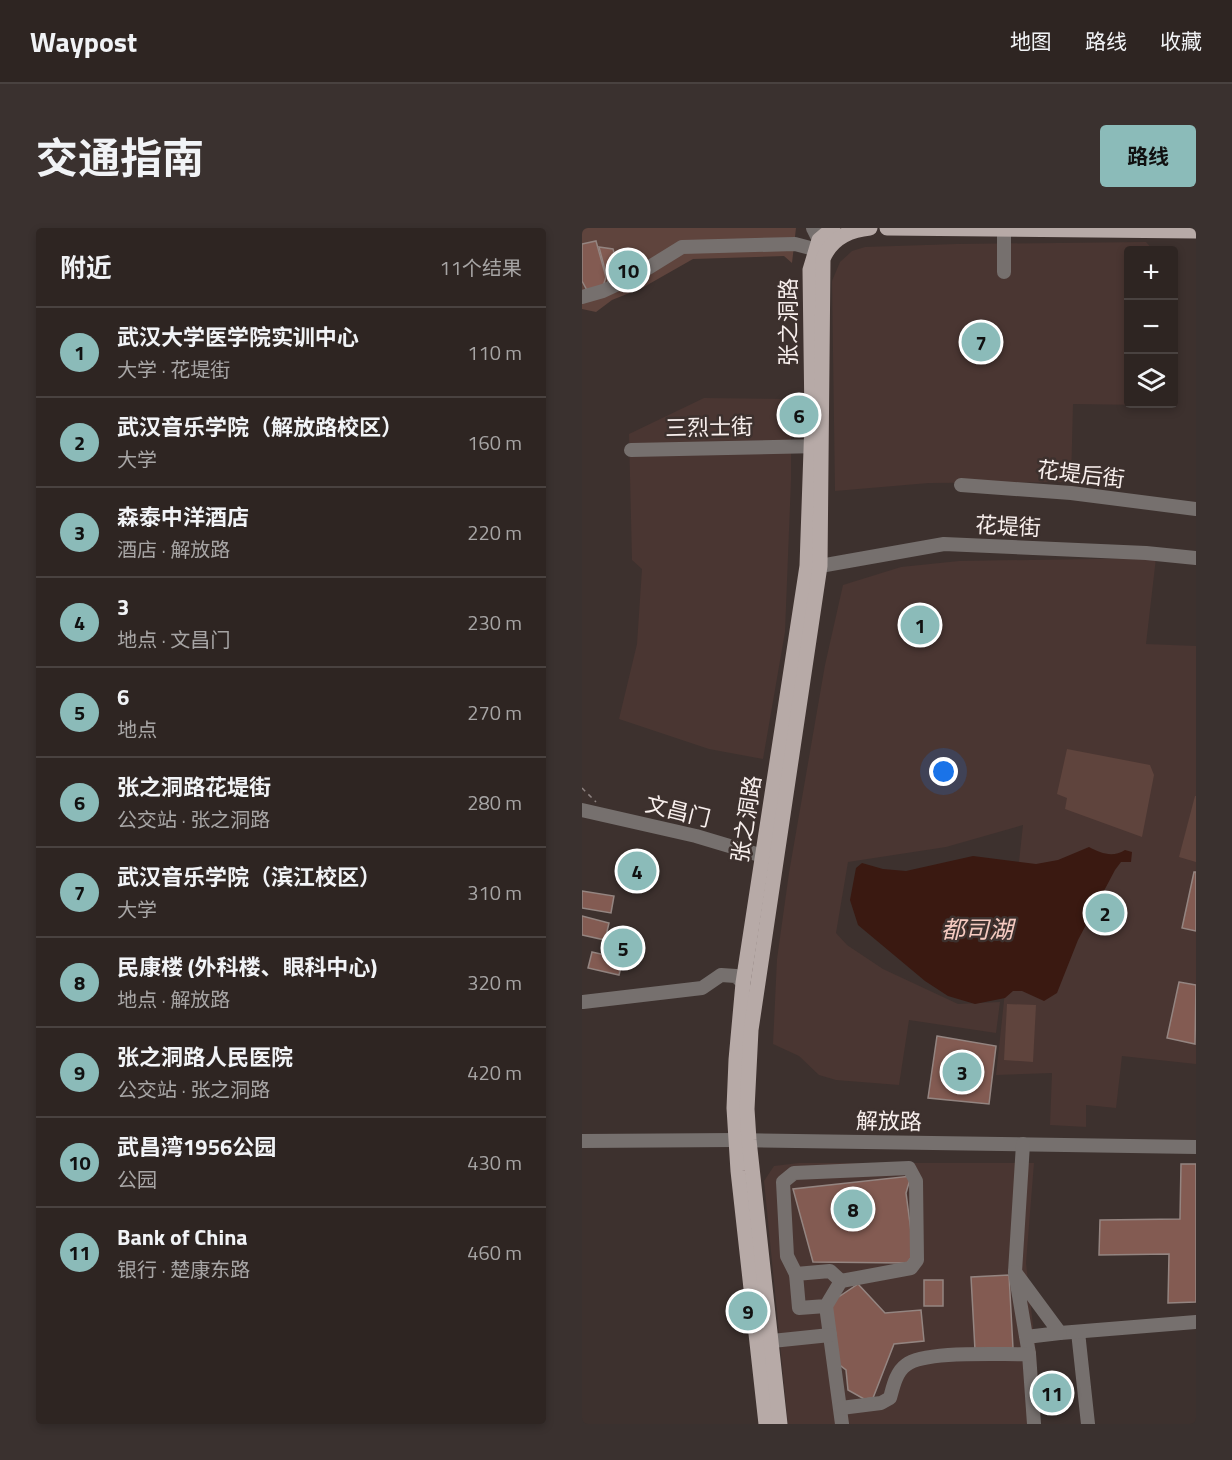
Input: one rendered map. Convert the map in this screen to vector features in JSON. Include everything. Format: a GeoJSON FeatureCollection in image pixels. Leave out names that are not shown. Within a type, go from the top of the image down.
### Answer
{"type":"FeatureCollection","features":[{"type":"Feature","properties":{"kind":"main road"},"geometry":{"type":"LineString","coordinates":[[816,239],[870,228]]}},
{"type":"Feature","properties":{"kind":"main road"},"geometry":{"type":"LineString","coordinates":[[887,228],[1196,231]]}},
{"type":"Feature","properties":{"kind":"main road","name":"张之洞路"},"geometry":{"type":"LineString","coordinates":[[766,1424],[736,1060],[743,983],[807,566],[817,446],[822,268],[827,250],[837,233]]}},
{"type":"Feature","properties":{"kind":"main road","name":"张之洞路"},"geometry":{"type":"LineString","coordinates":[[780,1424],[772,1341],[742,1140],[747,1109],[751,1030],[820,566],[810,270],[816,239]]}},
{"type":"Feature","properties":{"kind":"street"},"geometry":{"type":"LineString","coordinates":[[1004,229],[1004,272]]}},
{"type":"Feature","properties":{"kind":"street"},"geometry":{"type":"LineString","coordinates":[[582,297],[603,291],[636,276],[682,248],[795,244],[816,239]]}},
{"type":"Feature","properties":{"kind":"street","name":"三烈士街"},"geometry":{"type":"LineString","coordinates":[[631,450],[817,446]]}},
{"type":"Feature","properties":{"kind":"street","name":"花堤后街"},"geometry":{"type":"LineString","coordinates":[[961,485],[1071,493],[1196,510]]}},
{"type":"Feature","properties":{"kind":"street","name":"花堤街"},"geometry":{"type":"LineString","coordinates":[[820,566],[944,544],[1146,553],[1196,558]]}},
{"type":"Feature","properties":{"kind":"street","name":"文昌门"},"geometry":{"type":"LineString","coordinates":[[582,810],[696,836],[763,856]]}},
{"type":"Feature","properties":{"kind":"street"},"geometry":{"type":"LineString","coordinates":[[583,1002],[702,988],[721,975],[736,976],[743,983]]}},
{"type":"Feature","properties":{"kind":"street","name":"解放路"},"geometry":{"type":"LineString","coordinates":[[582,1141],[742,1140],[1196,1147]]}},
{"type":"Feature","properties":{"kind":"street"},"geometry":{"type":"LineString","coordinates":[[1023,1144],[1015,1272],[1029,1354],[1034,1424]]}},
{"type":"Feature","properties":{"kind":"street"},"geometry":{"type":"LineString","coordinates":[[826,1306],[799,1308],[796,1274],[787,1256],[783,1182],[794,1173],[909,1168],[916,1181],[917,1260],[911,1268],[841,1281],[826,1306],[842,1424]]}},
{"type":"Feature","properties":{"kind":"street"},"geometry":{"type":"LineString","coordinates":[[796,1274],[830,1268],[841,1281]]}},
{"type":"Feature","properties":{"kind":"street"},"geometry":{"type":"LineString","coordinates":[[1015,1272],[1060,1333]]}},
{"type":"Feature","properties":{"kind":"street"},"geometry":{"type":"LineString","coordinates":[[1026,1337],[1196,1322]]}},
{"type":"Feature","properties":{"kind":"street"},"geometry":{"type":"LineString","coordinates":[[1078,1332],[1088,1424]]}},
{"type":"Feature","properties":{"kind":"street"},"geometry":{"type":"LineString","coordinates":[[772,1341],[831,1335]]}},
{"type":"Feature","properties":{"kind":"street"},"geometry":{"type":"LineString","coordinates":[[841,1408],[881,1403],[890,1398],[896,1378],[904,1366],[921,1357],[1029,1354]]}},
{"type":"Feature","properties":{"kind":"shaded area"},"geometry":{"type":"Polygon","coordinates":[[[582,228],[796,228],[792,263],[784,256],[693,259],[642,288],[612,300],[596,312],[582,309],[582,228]]]}},
{"type":"Feature","properties":{"kind":"shaded area"},"geometry":{"type":"Polygon","coordinates":[[[1146,242],[1150,246],[1124,246],[1124,405],[1073,404],[1071,482],[929,483],[835,491],[832,281],[840,262],[852,251],[865,247],[1146,242]]]}},
{"type":"Feature","properties":{"kind":"shaded area"},"geometry":{"type":"Polygon","coordinates":[[[704,398],[791,399],[791,480],[785,632],[763,759],[709,749],[619,719],[637,644],[642,569],[632,560],[629,434],[704,398]]]}},
{"type":"Feature","properties":{"kind":"shaded area"},"geometry":{"type":"Polygon","coordinates":[[[1156,558],[1146,644],[1196,646],[1196,1064],[1122,1056],[1116,1108],[1086,1105],[1086,1127],[1050,1125],[1052,1073],[996,1075],[1023,825],[946,847],[848,862],[836,933],[847,945],[883,969],[958,1004],[1000,1002],[996,1033],[909,1020],[899,1085],[836,1080],[819,1075],[799,1056],[773,1044],[777,959],[789,873],[825,665],[843,585],[901,567],[959,561],[1156,558]]]}},
{"type":"Feature","properties":{"kind":"shaded area"},"geometry":{"type":"Polygon","coordinates":[[[1067,749],[1150,765],[1154,775],[1142,837],[1065,809],[1067,798],[1057,794],[1067,749]]]}},
{"type":"Feature","properties":{"kind":"shaded area"},"geometry":{"type":"Polygon","coordinates":[[[1196,796],[1196,862],[1179,857],[1196,796]]]}},
{"type":"Feature","properties":{"kind":"shaded area"},"geometry":{"type":"Polygon","coordinates":[[[1007,1004],[1036,1005],[1033,1062],[1004,1060],[1007,1004]]]}},
{"type":"Feature","properties":{"kind":"shaded area"},"geometry":{"type":"Polygon","coordinates":[[[799,1163],[1034,1163],[1026,1263],[1036,1352],[1040,1424],[788,1424],[764,1181],[774,1166],[799,1163]]]}},
{"type":"Feature","properties":{"kind":"water","name":"都司湖"},"geometry":{"type":"Polygon","coordinates":[[[1089,847],[1107,854],[1116,854],[1125,850],[1132,852],[1131,862],[1121,862],[1115,870],[1078,940],[1057,993],[1044,1001],[1022,991],[1013,991],[1005,998],[975,1004],[948,996],[925,981],[858,925],[850,900],[856,868],[862,863],[883,869],[906,871],[973,856],[1036,864],[1058,860],[1089,847]]]}},
{"type":"Feature","properties":{"kind":"building"},"geometry":{"type":"Polygon","coordinates":[[[596,241],[606,277],[602,290],[589,294],[582,281],[582,244],[596,241]]]}},
{"type":"Feature","properties":{"kind":"building"},"geometry":{"type":"Polygon","coordinates":[[[599,247],[613,249],[617,263],[615,279],[608,281],[599,247]]]}},
{"type":"Feature","properties":{"kind":"building"},"geometry":{"type":"Polygon","coordinates":[[[1194,872],[1196,872],[1196,931],[1182,928],[1194,872]]]}},
{"type":"Feature","properties":{"kind":"building"},"geometry":{"type":"Polygon","coordinates":[[[582,891],[614,896],[611,913],[582,908],[582,891]]]}},
{"type":"Feature","properties":{"kind":"building"},"geometry":{"type":"Polygon","coordinates":[[[582,916],[609,923],[605,940],[582,935],[582,916]]]}},
{"type":"Feature","properties":{"kind":"building"},"geometry":{"type":"Polygon","coordinates":[[[592,952],[623,959],[619,975],[588,968],[592,952]]]}},
{"type":"Feature","properties":{"kind":"building"},"geometry":{"type":"Polygon","coordinates":[[[1179,982],[1196,985],[1195,1044],[1167,1038],[1179,982]]]}},
{"type":"Feature","properties":{"kind":"building"},"geometry":{"type":"Polygon","coordinates":[[[937,1036],[996,1046],[989,1104],[928,1098],[937,1036]]]}},
{"type":"Feature","properties":{"kind":"building"},"geometry":{"type":"Polygon","coordinates":[[[1181,1164],[1196,1164],[1196,1302],[1168,1303],[1169,1254],[1099,1255],[1100,1220],[1180,1219],[1181,1164]]]}},
{"type":"Feature","properties":{"kind":"building"},"geometry":{"type":"Polygon","coordinates":[[[911,1176],[906,1193],[914,1254],[907,1263],[813,1262],[793,1189],[911,1176]]]}},
{"type":"Feature","properties":{"kind":"building"},"geometry":{"type":"Polygon","coordinates":[[[1009,1275],[1013,1348],[975,1350],[971,1277],[1009,1275]]]}},
{"type":"Feature","properties":{"kind":"building"},"geometry":{"type":"Polygon","coordinates":[[[924,1280],[943,1280],[943,1306],[924,1306],[924,1280]]]}},
{"type":"Feature","properties":{"kind":"building"},"geometry":{"type":"Polygon","coordinates":[[[858,1284],[885,1313],[921,1310],[924,1341],[894,1344],[873,1398],[864,1399],[848,1390],[846,1370],[837,1363],[831,1302],[858,1284]]]}},
{"type":"Feature","properties":{"kind":"place","name":"武昌湾1956公园"},"geometry":{"type":"Point","coordinates":[628,270]}},
{"type":"Feature","properties":{"kind":"place","name":"武汉音乐学院（滨江校区）"},"geometry":{"type":"Point","coordinates":[981,342]}},
{"type":"Feature","properties":{"kind":"place","name":"张之洞路花堤街"},"geometry":{"type":"Point","coordinates":[799,415]}},
{"type":"Feature","properties":{"kind":"place","name":"武汉大学医学院实训中心"},"geometry":{"type":"Point","coordinates":[920,625]}},
{"type":"Feature","properties":{"kind":"place","name":"3"},"geometry":{"type":"Point","coordinates":[637,871]}},
{"type":"Feature","properties":{"kind":"place","name":"武汉音乐学院（解放路校区）"},"geometry":{"type":"Point","coordinates":[1105,913]}},
{"type":"Feature","properties":{"kind":"place","name":"6"},"geometry":{"type":"Point","coordinates":[623,948]}},
{"type":"Feature","properties":{"kind":"place","name":"森泰中洋酒店"},"geometry":{"type":"Point","coordinates":[962,1072]}},
{"type":"Feature","properties":{"kind":"place","name":"民康楼 (外科楼、眼科中心)"},"geometry":{"type":"Point","coordinates":[853,1209]}},
{"type":"Feature","properties":{"kind":"place","name":"张之洞路人民医院"},"geometry":{"type":"Point","coordinates":[748,1311]}},
{"type":"Feature","properties":{"kind":"place","name":"Bank of China"},"geometry":{"type":"Point","coordinates":[1052,1393]}}]}
